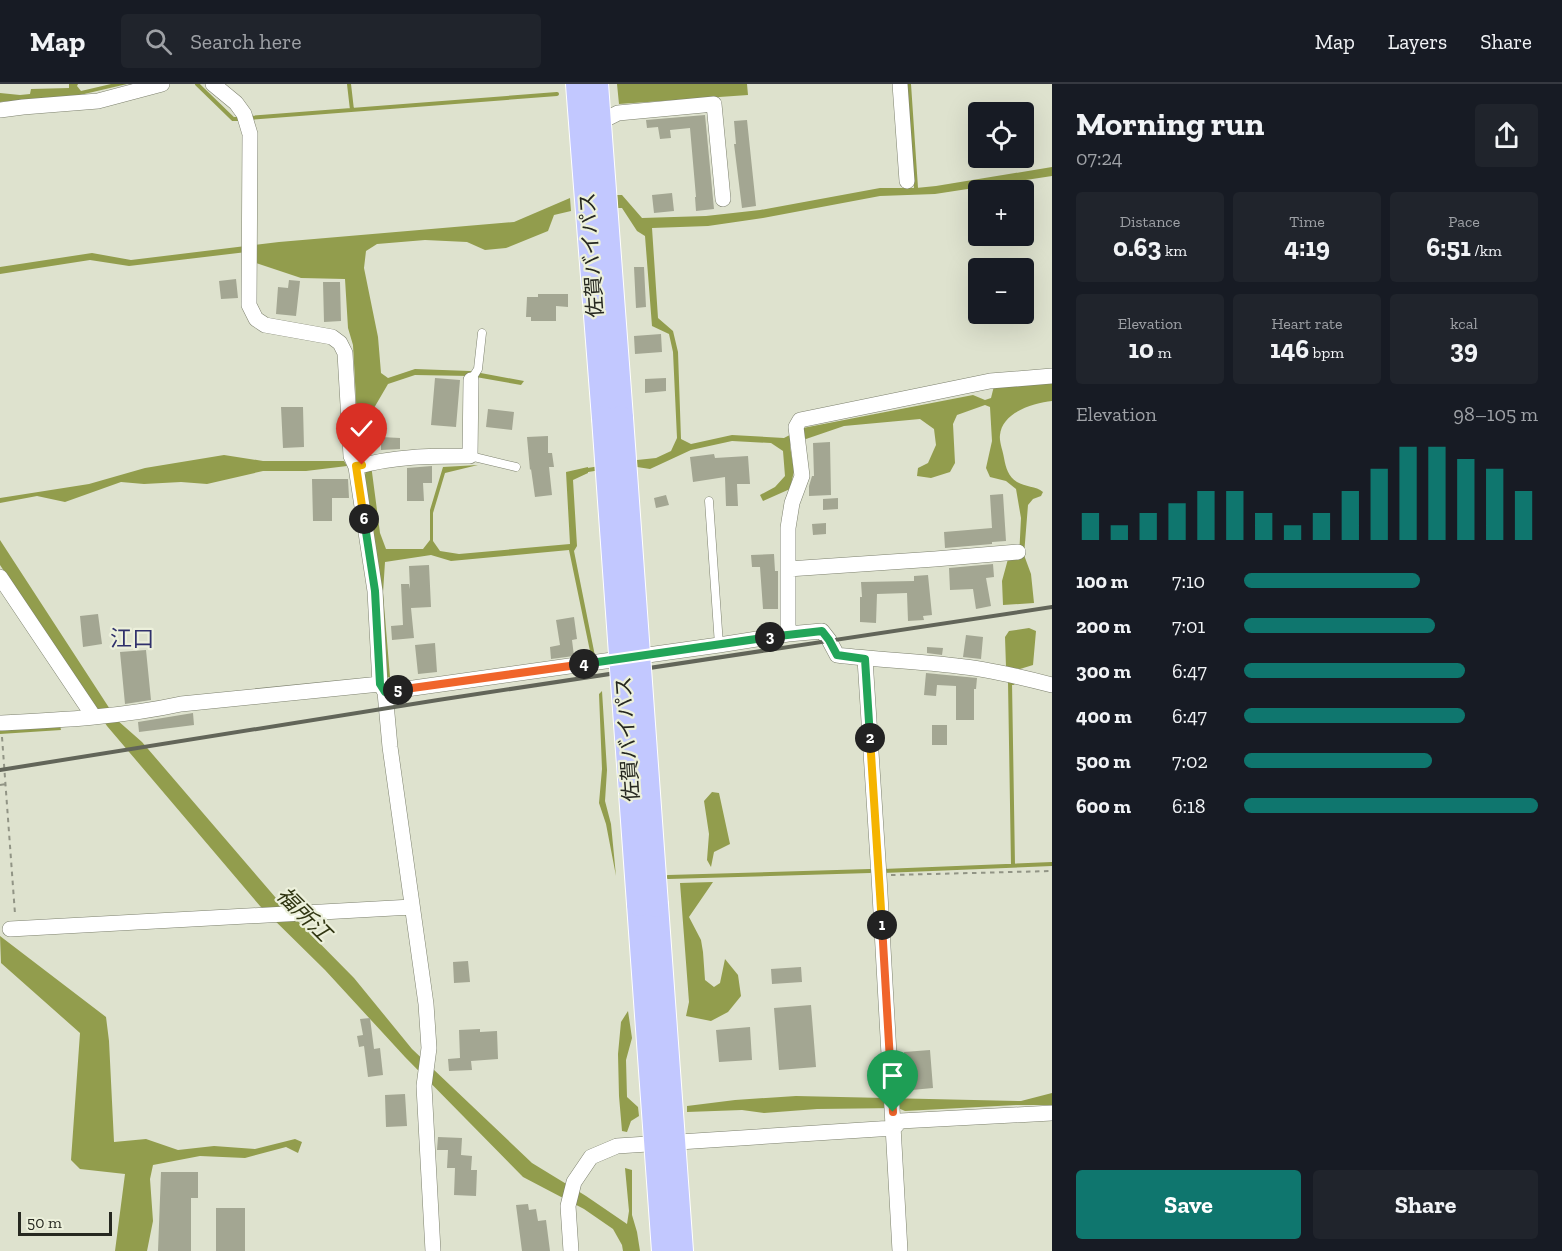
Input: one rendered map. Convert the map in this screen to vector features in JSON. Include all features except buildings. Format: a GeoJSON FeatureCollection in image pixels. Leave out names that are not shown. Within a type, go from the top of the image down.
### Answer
{"type":"FeatureCollection","features":[{"type":"Feature","properties":{"kind":"highway","name":"佐賀バイパス"},"geometry":{"type":"LineString","coordinates":[[578,84],[613,418]]}},
{"type":"Feature","properties":{"kind":"highway","name":"佐賀バイパス"},"geometry":{"type":"LineString","coordinates":[[596,84],[613,418],[664,1142],[664,1251]]}},
{"type":"Feature","properties":{"kind":"highway","name":"佐賀バイパス"},"geometry":{"type":"LineString","coordinates":[[664,1142],[681,1251]]}},
{"type":"Feature","properties":{"kind":"street"},"geometry":{"type":"LineString","coordinates":[[0,110],[98,101],[162,84]]}},
{"type":"Feature","properties":{"kind":"street"},"geometry":{"type":"LineString","coordinates":[[213,84],[236,103],[245,118],[250,134],[249,305],[256,319],[265,324],[332,337],[340,343],[345,352],[375,591],[390,747],[426,1004],[429,1047],[424,1086],[433,1251]]}},
{"type":"Feature","properties":{"kind":"street"},"geometry":{"type":"LineString","coordinates":[[900,84],[907,181]]}},
{"type":"Feature","properties":{"kind":"street"},"geometry":{"type":"LineString","coordinates":[[598,119],[606,119],[618,113],[714,104],[723,199]]}},
{"type":"Feature","properties":{"kind":"street"},"geometry":{"type":"LineString","coordinates":[[360,462],[414,456],[470,456],[474,375]]}},
{"type":"Feature","properties":{"kind":"street"},"geometry":{"type":"LineString","coordinates":[[788,634],[788,528],[792,503],[802,477],[797,434],[800,420],[990,381],[1052,376]]}},
{"type":"Feature","properties":{"kind":"street"},"geometry":{"type":"LineString","coordinates":[[788,569],[1018,552]]}},
{"type":"Feature","properties":{"kind":"street"},"geometry":{"type":"LineString","coordinates":[[0,577],[94,717]]}},
{"type":"Feature","properties":{"kind":"street"},"geometry":{"type":"LineString","coordinates":[[0,723],[94,717],[154,710],[181,704],[383,688],[822,631],[837,655],[958,666],[1022,677],[1052,685]]}},
{"type":"Feature","properties":{"kind":"street"},"geometry":{"type":"LineString","coordinates":[[865,659],[900,1251]]}},
{"type":"Feature","properties":{"kind":"street"},"geometry":{"type":"LineString","coordinates":[[10,929],[412,907]]}},
{"type":"Feature","properties":{"kind":"street"},"geometry":{"type":"LineString","coordinates":[[572,1251],[568,1206],[574,1182],[591,1157],[617,1146],[893,1120],[1052,1113]]}},
{"type":"Feature","properties":{"kind":"lane"},"geometry":{"type":"LineString","coordinates":[[474,375],[482,333]]}},
{"type":"Feature","properties":{"kind":"lane"},"geometry":{"type":"LineString","coordinates":[[470,456],[516,467]]}},
{"type":"Feature","properties":{"kind":"lane"},"geometry":{"type":"LineString","coordinates":[[709,501],[720,645]]}},
{"type":"Feature","properties":{"kind":"path"},"geometry":{"type":"LineString","coordinates":[[0,723],[16,916],[10,929]]}},
{"type":"Feature","properties":{"kind":"path"},"geometry":{"type":"LineString","coordinates":[[0,785],[6,784]]}},
{"type":"Feature","properties":{"kind":"path"},"geometry":{"type":"LineString","coordinates":[[879,876],[1052,871]]}},
{"type":"Feature","properties":{"kind":"shaded area"},"geometry":{"type":"Polygon","coordinates":[[[69,84],[78,84],[81,91],[111,84],[127,84],[80,95],[0,102],[0,93],[30,94],[31,89],[69,88],[69,84]]]}},
{"type":"Feature","properties":{"kind":"shaded area"},"geometry":{"type":"Polygon","coordinates":[[[617,84],[747,84],[748,95],[619,104],[617,84]]]}},
{"type":"Feature","properties":{"kind":"shaded area"},"geometry":{"type":"Polygon","coordinates":[[[1052,167],[1052,176],[1026,180],[973,180],[1052,167]]]}},
{"type":"Feature","properties":{"kind":"shaded area"},"geometry":{"type":"Polygon","coordinates":[[[968,181],[968,189],[935,194],[880,196],[708,226],[652,228],[658,318],[673,331],[678,352],[681,439],[691,444],[732,435],[784,438],[803,428],[973,395],[985,400],[991,398],[994,386],[1052,382],[1052,401],[1020,410],[1006,420],[1000,435],[1011,477],[1020,484],[1043,492],[1028,505],[1024,555],[1031,574],[1034,603],[1003,605],[1002,581],[1008,559],[1019,557],[1021,518],[1016,489],[1006,481],[990,477],[986,468],[992,441],[990,407],[985,405],[957,415],[953,424],[955,463],[950,472],[931,478],[917,476],[918,468],[928,463],[936,445],[934,429],[920,419],[844,426],[806,439],[802,437],[793,439],[790,446],[794,471],[790,489],[763,501],[760,495],[775,487],[785,476],[783,451],[771,443],[732,441],[691,450],[650,469],[637,467],[637,460],[656,458],[671,451],[677,438],[673,352],[669,334],[652,326],[645,236],[637,231],[622,208],[618,208],[617,195],[622,195],[642,218],[706,216],[760,210],[880,188],[936,186],[968,181]]]}},
{"type":"Feature","properties":{"kind":"shaded area"},"geometry":{"type":"Polygon","coordinates":[[[570,198],[571,211],[554,215],[548,231],[506,248],[485,250],[467,242],[425,240],[377,244],[366,251],[364,268],[378,337],[381,373],[388,378],[415,369],[470,371],[524,381],[521,385],[470,376],[415,375],[388,384],[374,408],[370,457],[380,533],[386,549],[423,549],[430,540],[430,510],[443,467],[478,465],[445,473],[433,513],[433,541],[440,551],[459,554],[570,544],[566,472],[588,467],[588,473],[573,480],[577,546],[574,551],[595,656],[591,656],[569,550],[451,561],[431,555],[385,562],[383,593],[390,677],[385,678],[363,483],[367,467],[365,459],[359,455],[353,345],[348,328],[345,279],[301,278],[256,263],[255,251],[129,266],[90,260],[0,274],[0,267],[92,253],[131,260],[279,242],[514,222],[570,198]]]}},
{"type":"Feature","properties":{"kind":"shaded area"},"geometry":{"type":"Polygon","coordinates":[[[224,455],[263,461],[344,461],[347,466],[306,471],[263,471],[207,484],[121,482],[65,502],[37,496],[0,503],[0,498],[89,484],[145,468],[224,455]]]}},
{"type":"Feature","properties":{"kind":"shaded area"},"geometry":{"type":"Polygon","coordinates":[[[0,540],[117,720],[142,742],[282,905],[354,978],[412,1049],[532,1163],[627,1224],[629,1211],[625,1168],[632,1170],[632,1215],[640,1251],[623,1251],[613,1229],[584,1209],[523,1177],[405,1057],[325,970],[260,906],[107,726],[0,565],[0,540]]]}},
{"type":"Feature","properties":{"kind":"shaded area"},"geometry":{"type":"Polygon","coordinates":[[[1029,628],[1036,631],[1033,665],[1020,669],[1006,667],[1005,637],[1009,631],[1029,628]]]}},
{"type":"Feature","properties":{"kind":"shaded area"},"geometry":{"type":"Polygon","coordinates":[[[602,691],[607,770],[605,801],[611,824],[616,876],[606,824],[599,803],[602,769],[599,694],[602,691]]]}},
{"type":"Feature","properties":{"kind":"shaded area"},"geometry":{"type":"Polygon","coordinates":[[[60,725],[61,730],[0,734],[0,731],[60,725]]]}},
{"type":"Feature","properties":{"kind":"shaded area"},"geometry":{"type":"Polygon","coordinates":[[[712,792],[719,793],[730,844],[714,852],[711,867],[707,860],[709,834],[704,801],[712,792]]]}},
{"type":"Feature","properties":{"kind":"shaded area"},"geometry":{"type":"Polygon","coordinates":[[[713,882],[689,917],[701,940],[705,980],[714,987],[720,983],[725,959],[738,975],[741,996],[728,1012],[711,1021],[686,1016],[689,1002],[680,883],[713,882]]]}},
{"type":"Feature","properties":{"kind":"shaded area"},"geometry":{"type":"Polygon","coordinates":[[[0,936],[106,1017],[114,1142],[146,1139],[178,1150],[214,1146],[255,1149],[295,1139],[302,1142],[298,1153],[286,1147],[245,1158],[200,1156],[153,1165],[150,1179],[153,1221],[147,1251],[115,1251],[125,1174],[80,1169],[71,1160],[80,1033],[1,963],[0,936]]]}},
{"type":"Feature","properties":{"kind":"shaded area"},"geometry":{"type":"Polygon","coordinates":[[[628,1011],[632,1038],[626,1060],[627,1097],[638,1107],[639,1116],[631,1121],[627,1132],[622,1131],[618,1054],[621,1022],[628,1011]]]}},
{"type":"Feature","properties":{"kind":"shaded area"},"geometry":{"type":"Polygon","coordinates":[[[1052,1093],[1052,1105],[905,1111],[898,1108],[817,1109],[764,1113],[742,1110],[687,1112],[687,1106],[796,1096],[1021,1101],[1052,1093]]]}},
{"type":"Feature","properties":{"kind":"waterway"},"geometry":{"type":"LineString","coordinates":[[197,84],[233,119],[242,119]]}},
{"type":"Feature","properties":{"kind":"waterway"},"geometry":{"type":"LineString","coordinates":[[349,84],[352,110]]}},
{"type":"Feature","properties":{"kind":"waterway"},"geometry":{"type":"LineString","coordinates":[[909,84],[916,188]]}},
{"type":"Feature","properties":{"kind":"waterway"},"geometry":{"type":"LineString","coordinates":[[249,118],[557,94]]}},
{"type":"Feature","properties":{"kind":"waterway"},"geometry":{"type":"LineString","coordinates":[[588,470],[600,468]]}},
{"type":"Feature","properties":{"kind":"waterway"},"geometry":{"type":"LineString","coordinates":[[1013,683],[1010,682],[1013,865]]}},
{"type":"Feature","properties":{"kind":"waterway"},"geometry":{"type":"LineString","coordinates":[[883,871],[1052,864]]}},
{"type":"Feature","properties":{"kind":"waterway"},"geometry":{"type":"LineString","coordinates":[[668,877],[870,871]]}},
{"type":"Feature","properties":{"kind":"railway"},"geometry":{"type":"LineString","coordinates":[[0,770],[438,700],[1052,607]]}},
{"type":"Feature","properties":{"kind":"district","name":"江口"},"geometry":{"type":"Point","coordinates":[132,638]}},
{"type":"Feature","properties":{"kind":"route"},"geometry":{"type":"LineString","coordinates":[[362,465],[356,466],[375,591],[380,684],[385,692],[822,631],[837,655],[865,659],[893,1112]]}},
{"type":"Feature","properties":{"kind":"water label","name":"福所江"},"geometry":{"type":"Point","coordinates":[304,914]}}]}
